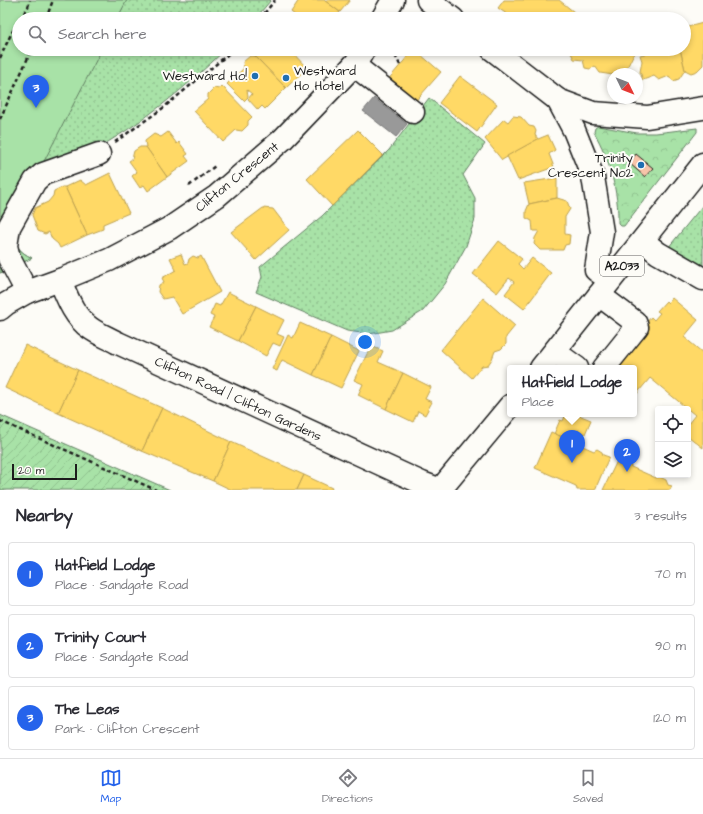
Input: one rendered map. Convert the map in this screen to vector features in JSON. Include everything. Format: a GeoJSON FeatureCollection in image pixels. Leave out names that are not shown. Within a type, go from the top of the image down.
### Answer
{"type":"FeatureCollection","features":[{"type":"Feature","properties":{"kind":"street"},"geometry":{"type":"LineString","coordinates":[[386,12],[393,0]]}},
{"type":"Feature","properties":{"kind":"street"},"geometry":{"type":"LineString","coordinates":[[428,0],[444,12]]}},
{"type":"Feature","properties":{"kind":"street"},"geometry":{"type":"LineString","coordinates":[[501,56],[558,100],[593,112],[647,117],[703,108]]}},
{"type":"Feature","properties":{"kind":"street"},"geometry":{"type":"LineString","coordinates":[[359,57],[413,112]]}},
{"type":"Feature","properties":{"kind":"street","name":"Clifton Crescent"},"geometry":{"type":"LineString","coordinates":[[0,309],[27,292],[109,260],[170,228],[218,196],[283,139],[359,57]]}},
{"type":"Feature","properties":{"kind":"street"},"geometry":{"type":"LineString","coordinates":[[558,100],[574,130],[593,177],[602,232],[596,270],[604,288],[637,324],[637,327],[606,365]]}},
{"type":"Feature","properties":{"kind":"street"},"geometry":{"type":"LineString","coordinates":[[27,292],[9,258],[6,246],[9,227],[35,181],[43,174],[99,154]]}},
{"type":"Feature","properties":{"kind":"street","name":"A2033"},"geometry":{"type":"LineString","coordinates":[[548,360],[703,164]]}},
{"type":"Feature","properties":{"kind":"street"},"geometry":{"type":"LineString","coordinates":[[643,241],[658,253],[703,279]]}},
{"type":"Feature","properties":{"kind":"street","name":"Clifton Road | Clifton Gardens"},"geometry":{"type":"LineString","coordinates":[[60,280],[79,318],[90,328],[118,343],[415,480],[441,490]]}},
{"type":"Feature","properties":{"kind":"street"},"geometry":{"type":"LineString","coordinates":[[548,360],[566,365]]}},
{"type":"Feature","properties":{"kind":"street"},"geometry":{"type":"LineString","coordinates":[[441,490],[507,410]]}},
{"type":"Feature","properties":{"kind":"path"},"geometry":{"type":"LineString","coordinates":[[25,12],[30,0]]}},
{"type":"Feature","properties":{"kind":"path"},"geometry":{"type":"LineString","coordinates":[[49,12],[53,0]]}},
{"type":"Feature","properties":{"kind":"path"},"geometry":{"type":"LineString","coordinates":[[266,12],[275,0]]}},
{"type":"Feature","properties":{"kind":"path"},"geometry":{"type":"LineString","coordinates":[[0,58],[12,32]]}},
{"type":"Feature","properties":{"kind":"path"},"geometry":{"type":"LineString","coordinates":[[0,119],[29,56]]}},
{"type":"Feature","properties":{"kind":"path"},"geometry":{"type":"LineString","coordinates":[[99,154],[164,108],[226,56]]}},
{"type":"Feature","properties":{"kind":"path"},"geometry":{"type":"LineString","coordinates":[[395,56],[400,66]]}},
{"type":"Feature","properties":{"kind":"path"},"geometry":{"type":"LineString","coordinates":[[183,191],[219,163]]}},
{"type":"Feature","properties":{"kind":"path"},"geometry":{"type":"LineString","coordinates":[[0,421],[156,490]]}},
{"type":"Feature","properties":{"kind":"green space"},"geometry":{"type":"Polygon","coordinates":[[[0,0],[127,0],[121,12],[12,12],[12,56],[98,56],[41,167],[15,233],[17,246],[32,258],[0,273],[0,0]]]}},
{"type":"Feature","properties":{"kind":"green space"},"geometry":{"type":"Polygon","coordinates":[[[65,0],[271,0],[261,12],[59,12],[65,0]]]}},
{"type":"Feature","properties":{"kind":"green space"},"geometry":{"type":"Polygon","coordinates":[[[41,56],[219,56],[195,78],[162,105],[127,130],[86,154],[53,165],[15,233],[17,246],[32,258],[0,273],[41,56]]]}},
{"type":"Feature","properties":{"kind":"green space"},"geometry":{"type":"Polygon","coordinates":[[[429,98],[485,144],[463,175],[475,198],[475,219],[466,246],[445,284],[423,311],[392,330],[369,334],[347,331],[256,292],[262,277],[260,267],[322,216],[389,150],[429,98]]]}},
{"type":"Feature","properties":{"kind":"green space"},"geometry":{"type":"Polygon","coordinates":[[[598,126],[637,133],[656,133],[697,128],[697,132],[624,226],[621,226],[618,223],[617,200],[612,176],[604,153],[594,132],[595,128],[598,126]]]}},
{"type":"Feature","properties":{"kind":"green space"},"geometry":{"type":"Polygon","coordinates":[[[703,205],[703,266],[668,248],[703,205]]]}},
{"type":"Feature","properties":{"kind":"green space"},"geometry":{"type":"Polygon","coordinates":[[[0,415],[170,490],[0,490],[0,415]]]}},
{"type":"Feature","properties":{"kind":"building: Homes"},"geometry":{"type":"Polygon","coordinates":[[[299,0],[324,0],[340,12],[291,12],[299,0]]]}},
{"type":"Feature","properties":{"kind":"building: Homes"},"geometry":{"type":"Polygon","coordinates":[[[324,0],[350,0],[340,12],[324,0]]]}},
{"type":"Feature","properties":{"kind":"building: Homes"},"geometry":{"type":"Polygon","coordinates":[[[504,0],[559,0],[574,12],[504,12],[498,8],[504,0]]]}},
{"type":"Feature","properties":{"kind":"building: Homes"},"geometry":{"type":"Polygon","coordinates":[[[703,23],[703,65],[697,71],[691,73],[685,70],[682,56],[691,56],[691,26],[703,23]]]}},
{"type":"Feature","properties":{"kind":"building: Homes","name":"Westward Ho!"},"geometry":{"type":"Polygon","coordinates":[[[250,56],[255,56],[286,88],[265,109],[262,106],[258,110],[248,99],[252,94],[247,90],[248,97],[244,101],[227,84],[244,68],[243,62],[250,56]]]}},
{"type":"Feature","properties":{"kind":"building: Homes","name":"Westward Ho Hotel"},"geometry":{"type":"Polygon","coordinates":[[[255,56],[296,56],[307,68],[286,88],[255,56]]]}},
{"type":"Feature","properties":{"kind":"building: Homes"},"geometry":{"type":"Polygon","coordinates":[[[408,56],[422,56],[441,72],[413,104],[387,81],[408,56]]]}},
{"type":"Feature","properties":{"kind":"building: Homes"},"geometry":{"type":"Polygon","coordinates":[[[572,56],[633,56],[627,68],[607,68],[607,74],[600,73],[595,66],[590,69],[585,68],[583,60],[574,59],[572,56]]]}},
{"type":"Feature","properties":{"kind":"building: Homes"},"geometry":{"type":"Polygon","coordinates":[[[640,56],[682,56],[685,70],[679,79],[673,81],[669,76],[659,80],[654,76],[643,80],[643,68],[641,68],[642,61],[640,56]]]}},
{"type":"Feature","properties":{"kind":"building: Homes"},"geometry":{"type":"Polygon","coordinates":[[[460,76],[497,104],[477,132],[439,103],[460,76]]]}},
{"type":"Feature","properties":{"kind":"building: Homes"},"geometry":{"type":"Polygon","coordinates":[[[222,86],[252,117],[248,121],[248,125],[242,131],[236,130],[223,142],[194,111],[208,99],[208,94],[214,88],[219,89],[222,86]]]}},
{"type":"Feature","properties":{"kind":"building: Homes"},"geometry":{"type":"Polygon","coordinates":[[[513,116],[521,117],[529,126],[534,127],[536,131],[535,135],[538,139],[502,160],[485,139],[504,119],[508,122],[513,116]]]}},
{"type":"Feature","properties":{"kind":"building: Homes"},"geometry":{"type":"Polygon","coordinates":[[[358,130],[383,155],[332,206],[307,179],[358,130]]]}},
{"type":"Feature","properties":{"kind":"building: Homes"},"geometry":{"type":"Polygon","coordinates":[[[168,132],[177,144],[179,142],[188,154],[185,156],[189,161],[167,177],[146,147],[145,141],[154,134],[161,137],[168,132]]]}},
{"type":"Feature","properties":{"kind":"building: Homes"},"geometry":{"type":"Polygon","coordinates":[[[548,135],[555,150],[549,154],[554,167],[518,180],[507,156],[548,135]]]}},
{"type":"Feature","properties":{"kind":"building: Homes"},"geometry":{"type":"Polygon","coordinates":[[[140,147],[146,147],[167,177],[148,191],[144,185],[140,188],[132,176],[137,172],[129,161],[132,159],[134,151],[140,147]]]}},
{"type":"Feature","properties":{"kind":"building: Homes"},"geometry":{"type":"Polygon","coordinates":[[[110,173],[129,213],[103,224],[103,229],[87,235],[65,187],[80,180],[86,185],[110,173]]]}},
{"type":"Feature","properties":{"kind":"building: Homes"},"geometry":{"type":"Polygon","coordinates":[[[557,178],[557,198],[529,204],[524,183],[557,178]]]}},
{"type":"Feature","properties":{"kind":"building: Homes"},"geometry":{"type":"Polygon","coordinates":[[[65,187],[87,235],[60,248],[52,239],[49,232],[45,234],[38,231],[32,215],[35,208],[48,202],[53,196],[54,191],[65,187]]]}},
{"type":"Feature","properties":{"kind":"building: Homes"},"geometry":{"type":"Polygon","coordinates":[[[557,198],[567,201],[570,209],[565,217],[565,234],[570,235],[569,244],[565,245],[563,250],[540,250],[534,244],[535,238],[539,231],[533,231],[532,221],[526,218],[526,211],[529,204],[557,198]]]}},
{"type":"Feature","properties":{"kind":"building: Homes"},"geometry":{"type":"Polygon","coordinates":[[[263,208],[273,209],[289,230],[256,260],[231,232],[263,208]]]}},
{"type":"Feature","properties":{"kind":"building: Homes"},"geometry":{"type":"Polygon","coordinates":[[[499,241],[522,259],[518,264],[523,269],[532,258],[551,273],[524,309],[505,294],[514,282],[509,278],[497,293],[473,274],[499,241]]]}},
{"type":"Feature","properties":{"kind":"building: Homes"},"geometry":{"type":"Polygon","coordinates":[[[181,254],[185,264],[188,263],[189,259],[193,256],[198,258],[201,256],[220,292],[182,314],[172,297],[163,299],[158,292],[159,285],[164,282],[162,278],[176,270],[170,258],[181,254]]]}},
{"type":"Feature","properties":{"kind":"building: Homes"},"geometry":{"type":"Polygon","coordinates":[[[228,292],[256,306],[238,341],[209,327],[214,317],[210,315],[215,304],[220,306],[228,292]]]}},
{"type":"Feature","properties":{"kind":"building: Homes"},"geometry":{"type":"Polygon","coordinates":[[[483,298],[515,326],[506,337],[506,344],[501,349],[495,351],[488,365],[482,366],[472,378],[441,350],[483,298]]]}},
{"type":"Feature","properties":{"kind":"building: Homes"},"geometry":{"type":"Polygon","coordinates":[[[672,298],[698,320],[684,337],[703,353],[703,448],[691,438],[691,420],[695,415],[691,412],[691,406],[684,406],[650,378],[637,393],[637,365],[614,365],[651,317],[654,320],[660,313],[657,311],[666,301],[668,303],[672,298]]]}},
{"type":"Feature","properties":{"kind":"building: Homes"},"geometry":{"type":"Polygon","coordinates":[[[256,306],[284,320],[277,334],[284,337],[280,346],[273,343],[266,356],[238,341],[256,306]]]}},
{"type":"Feature","properties":{"kind":"building: Homes"},"geometry":{"type":"Polygon","coordinates":[[[300,323],[331,337],[313,375],[282,360],[277,371],[272,369],[288,335],[293,338],[300,323]]]}},
{"type":"Feature","properties":{"kind":"building: Homes"},"geometry":{"type":"Polygon","coordinates":[[[331,337],[359,351],[341,388],[313,375],[331,337]]]}},
{"type":"Feature","properties":{"kind":"building: Homes"},"geometry":{"type":"Polygon","coordinates":[[[25,345],[78,370],[58,413],[5,388],[25,345]]]}},
{"type":"Feature","properties":{"kind":"building: Homes"},"geometry":{"type":"Polygon","coordinates":[[[371,346],[383,351],[378,362],[403,373],[386,409],[358,395],[363,384],[354,380],[371,346]]]}},
{"type":"Feature","properties":{"kind":"building: Homes"},"geometry":{"type":"Polygon","coordinates":[[[78,370],[162,408],[142,451],[58,413],[78,370]]]}},
{"type":"Feature","properties":{"kind":"building: Homes"},"geometry":{"type":"Polygon","coordinates":[[[403,373],[431,387],[425,399],[432,402],[425,415],[418,411],[413,422],[386,409],[403,373]]]}},
{"type":"Feature","properties":{"kind":"building: Homes"},"geometry":{"type":"Polygon","coordinates":[[[162,408],[231,442],[213,481],[142,451],[162,408]]]}},
{"type":"Feature","properties":{"kind":"building: Homes"},"geometry":{"type":"Polygon","coordinates":[[[565,417],[584,417],[591,420],[585,434],[578,430],[573,441],[554,434],[560,420],[563,421],[565,417]]]}},
{"type":"Feature","properties":{"kind":"building: Homes"},"geometry":{"type":"Polygon","coordinates":[[[551,432],[594,451],[597,449],[602,452],[603,455],[609,457],[595,490],[577,490],[576,486],[535,468],[551,432]]]}},
{"type":"Feature","properties":{"kind":"building: Homes"},"geometry":{"type":"Polygon","coordinates":[[[231,442],[304,475],[297,490],[232,490],[213,481],[231,442]]]}},
{"type":"Feature","properties":{"kind":"building: Homes"},"geometry":{"type":"Polygon","coordinates":[[[624,460],[630,464],[631,467],[655,478],[662,478],[666,480],[668,485],[672,486],[670,490],[603,490],[617,461],[620,462],[624,460]]]}},
{"type":"Feature","properties":{"kind":"building: Homes"},"geometry":{"type":"Polygon","coordinates":[[[304,475],[332,488],[331,490],[297,490],[304,475]]]}},
{"type":"Feature","properties":{"kind":"building: Industry"},"geometry":{"type":"Polygon","coordinates":[[[374,98],[407,124],[396,137],[363,111],[374,98]]]}},
{"type":"Feature","properties":{"kind":"building: Other","name":"Trinity Crescent No2"},"geometry":{"type":"Polygon","coordinates":[[[636,154],[653,168],[645,177],[629,163],[636,154]]]}},
{"type":"Feature","properties":{"kind":"place","name":"Westward Ho!"},"geometry":{"type":"Point","coordinates":[255,76]}},
{"type":"Feature","properties":{"kind":"place","name":"Westward Ho Hotel"},"geometry":{"type":"Point","coordinates":[286,78]}},
{"type":"Feature","properties":{"kind":"place","name":"The Leas"},"geometry":{"type":"Point","coordinates":[36,108]}},
{"type":"Feature","properties":{"kind":"place","name":"Trinity Crescent No2"},"geometry":{"type":"Point","coordinates":[641,165]}},
{"type":"Feature","properties":{"kind":"place","name":"Hatfield Lodge"},"geometry":{"type":"Point","coordinates":[572,463]}},
{"type":"Feature","properties":{"kind":"place","name":"Trinity Court"},"geometry":{"type":"Point","coordinates":[627,472]}}]}
